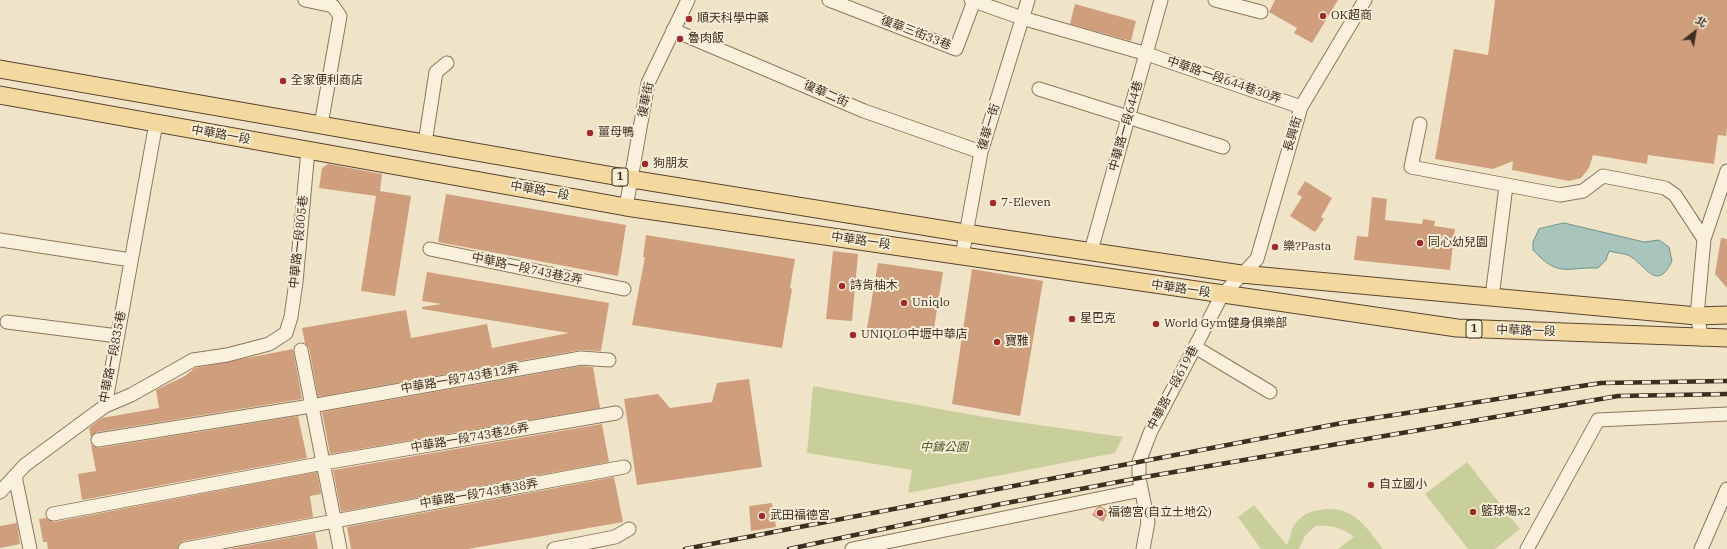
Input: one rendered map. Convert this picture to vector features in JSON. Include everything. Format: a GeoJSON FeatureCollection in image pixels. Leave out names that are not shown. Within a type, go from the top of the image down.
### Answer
{"type":"FeatureCollection","features":[{"type":"Feature","properties":{"kind":"main road","name":"中華路一段"},"geometry":{"type":"LineString","coordinates":[[0,69],[631,179],[965,233],[1241,274],[1697,316],[1727,315]]}},
{"type":"Feature","properties":{"kind":"main road","name":"中華路一段"},"geometry":{"type":"LineString","coordinates":[[0,95],[626,206],[1222,295],[1457,328],[1702,339],[1727,338]]}},
{"type":"Feature","properties":{"kind":"street"},"geometry":{"type":"LineString","coordinates":[[305,0],[333,6],[340,16],[321,125]]}},
{"type":"Feature","properties":{"kind":"street","name":"復華街"},"geometry":{"type":"LineString","coordinates":[[626,206],[648,83],[688,0]]}},
{"type":"Feature","properties":{"kind":"street","name":"復華三街33巷"},"geometry":{"type":"LineString","coordinates":[[829,0],[956,49],[973,0]]}},
{"type":"Feature","properties":{"kind":"street","name":"中華路一段644巷30弄"},"geometry":{"type":"LineString","coordinates":[[973,0],[1022,18],[1146,54],[1301,107]]}},
{"type":"Feature","properties":{"kind":"street","name":"復華一街"},"geometry":{"type":"LineString","coordinates":[[962,256],[981,152],[1028,0]]}},
{"type":"Feature","properties":{"kind":"street","name":"中華路一段644巷"},"geometry":{"type":"LineString","coordinates":[[1091,252],[1161,0]]}},
{"type":"Feature","properties":{"kind":"street"},"geometry":{"type":"LineString","coordinates":[[1215,0],[1261,12]]}},
{"type":"Feature","properties":{"kind":"street","name":"長興街"},"geometry":{"type":"LineString","coordinates":[[1222,295],[1257,259],[1301,107],[1364,0]]}},
{"type":"Feature","properties":{"kind":"street","name":"復華二街"},"geometry":{"type":"LineString","coordinates":[[673,30],[864,111],[981,152]]}},
{"type":"Feature","properties":{"kind":"street"},"geometry":{"type":"LineString","coordinates":[[425,143],[436,72],[447,63]]}},
{"type":"Feature","properties":{"kind":"street"},"geometry":{"type":"LineString","coordinates":[[1039,89],[1129,116],[1223,147]]}},
{"type":"Feature","properties":{"kind":"street","name":"中華路一段835巷"},"geometry":{"type":"LineString","coordinates":[[0,492],[26,464],[105,406],[156,123]]}},
{"type":"Feature","properties":{"kind":"street"},"geometry":{"type":"LineString","coordinates":[[1420,124],[1411,167],[1560,195],[1583,191],[1603,176],[1665,188],[1675,195],[1704,239]]}},
{"type":"Feature","properties":{"kind":"street","name":"中華路一段805巷"},"geometry":{"type":"LineString","coordinates":[[105,406],[131,395],[193,360],[228,355],[269,344],[286,333],[291,317],[296,282],[308,150]]}},
{"type":"Feature","properties":{"kind":"street"},"geometry":{"type":"LineString","coordinates":[[1702,339],[1697,316],[1704,239],[1727,171]]}},
{"type":"Feature","properties":{"kind":"street"},"geometry":{"type":"LineString","coordinates":[[1492,297],[1506,186]]}},
{"type":"Feature","properties":{"kind":"street"},"geometry":{"type":"LineString","coordinates":[[0,240],[131,260]]}},
{"type":"Feature","properties":{"kind":"street","name":"中華路一段743巷2弄"},"geometry":{"type":"LineString","coordinates":[[430,249],[624,289]]}},
{"type":"Feature","properties":{"kind":"street","name":"中華路一段619巷"},"geometry":{"type":"LineString","coordinates":[[1141,490],[1139,462],[1150,432],[1222,295]]}},
{"type":"Feature","properties":{"kind":"street"},"geometry":{"type":"LineString","coordinates":[[7,322],[118,336]]}},
{"type":"Feature","properties":{"kind":"street"},"geometry":{"type":"LineString","coordinates":[[1195,347],[1270,392]]}},
{"type":"Feature","properties":{"kind":"street"},"geometry":{"type":"LineString","coordinates":[[301,350],[340,549]]}},
{"type":"Feature","properties":{"kind":"street","name":"中華路一段743巷12弄"},"geometry":{"type":"LineString","coordinates":[[98,440],[311,406],[581,358],[609,360]]}},
{"type":"Feature","properties":{"kind":"street","name":"中華路一段743巷26弄"},"geometry":{"type":"LineString","coordinates":[[53,514],[324,463],[616,412]]}},
{"type":"Feature","properties":{"kind":"street"},"geometry":{"type":"LineString","coordinates":[[1526,549],[1598,420],[1727,414]]}},
{"type":"Feature","properties":{"kind":"street","name":"中華路一段743巷38弄"},"geometry":{"type":"LineString","coordinates":[[185,549],[624,467]]}},
{"type":"Feature","properties":{"kind":"street"},"geometry":{"type":"LineString","coordinates":[[15,476],[30,549]]}},
{"type":"Feature","properties":{"kind":"street"},"geometry":{"type":"LineString","coordinates":[[1701,549],[1727,489]]}},
{"type":"Feature","properties":{"kind":"street"},"geometry":{"type":"LineString","coordinates":[[852,549],[1141,490],[1148,522],[1143,549]]}},
{"type":"Feature","properties":{"kind":"street"},"geometry":{"type":"LineString","coordinates":[[554,549],[615,537],[629,529]]}},
{"type":"Feature","properties":{"kind":"green space","name":"中鑄公園"},"geometry":{"type":"Polygon","coordinates":[[[813,386],[990,418],[1123,437],[1115,453],[908,493],[912,470],[807,453],[813,386]]]}},
{"type":"Feature","properties":{"kind":"green space","name":"籃球場x2"},"geometry":{"type":"Polygon","coordinates":[[[1467,462],[1520,529],[1495,549],[1468,549],[1425,494],[1467,462]]]}},
{"type":"Feature","properties":{"kind":"green space"},"geometry":{"type":"Polygon","coordinates":[[[1254,505],[1287,545],[1294,525],[1299,519],[1312,512],[1331,509],[1341,510],[1357,519],[1364,525],[1383,549],[1338,549],[1354,537],[1345,531],[1331,526],[1315,526],[1305,536],[1299,549],[1261,549],[1238,517],[1254,505]]]}},
{"type":"Feature","properties":{"kind":"water"},"geometry":{"type":"Polygon","coordinates":[[[1564,223],[1644,242],[1659,240],[1669,247],[1672,261],[1662,275],[1657,276],[1647,271],[1630,256],[1609,251],[1606,260],[1598,268],[1556,268],[1542,259],[1533,250],[1533,242],[1539,229],[1564,223]]]}},
{"type":"Feature","properties":{"kind":"building"},"geometry":{"type":"Polygon","coordinates":[[[1275,0],[1338,0],[1312,43],[1294,33],[1297,28],[1269,12],[1275,0]]]}},
{"type":"Feature","properties":{"kind":"building"},"geometry":{"type":"Polygon","coordinates":[[[1495,0],[1727,0],[1727,127],[1726,136],[1718,135],[1714,164],[1648,155],[1647,164],[1593,155],[1589,168],[1581,178],[1569,181],[1512,170],[1513,161],[1493,169],[1435,159],[1454,49],[1488,55],[1495,0]]]}},
{"type":"Feature","properties":{"kind":"building"},"geometry":{"type":"Polygon","coordinates":[[[1075,4],[1136,21],[1131,41],[1070,24],[1075,4]]]}},
{"type":"Feature","properties":{"kind":"building"},"geometry":{"type":"Polygon","coordinates":[[[328,164],[382,174],[380,191],[411,196],[395,296],[361,291],[376,196],[319,188],[322,168],[328,164]]]}},
{"type":"Feature","properties":{"kind":"building"},"geometry":{"type":"Polygon","coordinates":[[[1305,181],[1332,198],[1321,217],[1324,219],[1315,232],[1290,216],[1302,197],[1297,194],[1305,181]]]}},
{"type":"Feature","properties":{"kind":"building"},"geometry":{"type":"Polygon","coordinates":[[[446,194],[626,225],[618,276],[438,242],[446,194]]]}},
{"type":"Feature","properties":{"kind":"building","name":"同心幼兒園"},"geometry":{"type":"Polygon","coordinates":[[[1372,197],[1387,199],[1385,220],[1422,224],[1423,219],[1435,221],[1434,226],[1455,229],[1450,270],[1354,260],[1357,236],[1368,237],[1372,197]]]}},
{"type":"Feature","properties":{"kind":"building"},"geometry":{"type":"Polygon","coordinates":[[[646,235],[795,259],[790,288],[792,289],[782,348],[632,325],[645,257],[643,257],[646,235]]]}},
{"type":"Feature","properties":{"kind":"building"},"geometry":{"type":"Polygon","coordinates":[[[1721,238],[1727,239],[1727,288],[1715,274],[1721,238]]]}},
{"type":"Feature","properties":{"kind":"building","name":"詩肯柚木"},"geometry":{"type":"Polygon","coordinates":[[[833,251],[858,254],[852,321],[826,319],[833,251]]]}},
{"type":"Feature","properties":{"kind":"building"},"geometry":{"type":"Polygon","coordinates":[[[878,263],[943,272],[932,340],[867,328],[878,263]]]}},
{"type":"Feature","properties":{"kind":"building","name":"寶雅"},"geometry":{"type":"Polygon","coordinates":[[[972,269],[1043,281],[1020,416],[952,404],[972,269]]]}},
{"type":"Feature","properties":{"kind":"building"},"geometry":{"type":"Polygon","coordinates":[[[427,272],[609,303],[601,351],[580,350],[318,397],[309,348],[305,343],[302,328],[406,310],[411,338],[487,324],[492,348],[569,333],[422,309],[422,307],[442,304],[422,301],[427,272]]]}},
{"type":"Feature","properties":{"kind":"building"},"geometry":{"type":"Polygon","coordinates":[[[293,349],[302,399],[97,432],[91,437],[89,428],[102,418],[159,408],[156,390],[185,376],[195,368],[293,349]]]}},
{"type":"Feature","properties":{"kind":"building"},"geometry":{"type":"Polygon","coordinates":[[[581,366],[593,367],[600,408],[330,454],[322,412],[581,366]]]}},
{"type":"Feature","properties":{"kind":"building"},"geometry":{"type":"Polygon","coordinates":[[[749,379],[762,467],[637,485],[624,399],[658,394],[670,408],[712,402],[717,383],[749,379]]]}},
{"type":"Feature","properties":{"kind":"building"},"geometry":{"type":"Polygon","coordinates":[[[298,416],[307,458],[82,500],[78,474],[96,471],[91,445],[99,448],[298,416]]]}},
{"type":"Feature","properties":{"kind":"building"},"geometry":{"type":"Polygon","coordinates":[[[602,424],[609,462],[341,512],[333,470],[602,424]]]}},
{"type":"Feature","properties":{"kind":"building"},"geometry":{"type":"Polygon","coordinates":[[[317,472],[321,494],[310,496],[313,517],[184,541],[180,543],[177,549],[48,549],[47,542],[43,542],[39,519],[46,518],[54,522],[317,472]]]}},
{"type":"Feature","properties":{"kind":"building"},"geometry":{"type":"Polygon","coordinates":[[[614,477],[623,522],[468,549],[351,549],[347,527],[614,477]]]}},
{"type":"Feature","properties":{"kind":"building","name":"武田福德宮"},"geometry":{"type":"Polygon","coordinates":[[[772,503],[776,527],[751,531],[749,506],[772,503]]]}},
{"type":"Feature","properties":{"kind":"building","name":"福德宮(自立土地公)"},"geometry":{"type":"Polygon","coordinates":[[[1101,506],[1109,512],[1103,522],[1092,515],[1097,507],[1101,506]]]}},
{"type":"Feature","properties":{"kind":"building"},"geometry":{"type":"Polygon","coordinates":[[[17,523],[20,544],[0,548],[0,526],[17,523]]]}},
{"type":"Feature","properties":{"kind":"building"},"geometry":{"type":"Polygon","coordinates":[[[315,533],[318,549],[229,549],[315,533]]]}},
{"type":"Feature","properties":{"kind":"railway"},"geometry":{"type":"LineString","coordinates":[[685,549],[1342,423],[1601,383],[1727,381]]}},
{"type":"Feature","properties":{"kind":"railway"},"geometry":{"type":"LineString","coordinates":[[789,549],[1001,504],[1139,478],[1618,396],[1727,394]]}},
{"type":"Feature","properties":{"kind":"place","name":"OK超商"},"geometry":{"type":"Point","coordinates":[1323,16]}},
{"type":"Feature","properties":{"kind":"place","name":"順天科學中藥"},"geometry":{"type":"Point","coordinates":[689,19]}},
{"type":"Feature","properties":{"kind":"place","name":"魯肉飯"},"geometry":{"type":"Point","coordinates":[680,39]}},
{"type":"Feature","properties":{"kind":"place","name":"全家便利商店"},"geometry":{"type":"Point","coordinates":[283,81]}},
{"type":"Feature","properties":{"kind":"place","name":"薑母鴨"},"geometry":{"type":"Point","coordinates":[590,133]}},
{"type":"Feature","properties":{"kind":"place","name":"狗朋友"},"geometry":{"type":"Point","coordinates":[645,164]}},
{"type":"Feature","properties":{"kind":"place","name":"7-Eleven"},"geometry":{"type":"Point","coordinates":[993,203]}},
{"type":"Feature","properties":{"kind":"place","name":"同心幼兒園"},"geometry":{"type":"Point","coordinates":[1420,243]}},
{"type":"Feature","properties":{"kind":"place","name":"樂?Pasta"},"geometry":{"type":"Point","coordinates":[1275,247]}},
{"type":"Feature","properties":{"kind":"place","name":"詩肯柚木"},"geometry":{"type":"Point","coordinates":[842,286]}},
{"type":"Feature","properties":{"kind":"place","name":"Uniqlo"},"geometry":{"type":"Point","coordinates":[904,303]}},
{"type":"Feature","properties":{"kind":"place","name":"星巴克"},"geometry":{"type":"Point","coordinates":[1072,319]}},
{"type":"Feature","properties":{"kind":"place","name":"World Gym健身俱樂部"},"geometry":{"type":"Point","coordinates":[1156,324]}},
{"type":"Feature","properties":{"kind":"place","name":"UNIQLO中壢中華店"},"geometry":{"type":"Point","coordinates":[853,335]}},
{"type":"Feature","properties":{"kind":"place","name":"寶雅"},"geometry":{"type":"Point","coordinates":[997,342]}},
{"type":"Feature","properties":{"kind":"place","name":"自立國小"},"geometry":{"type":"Point","coordinates":[1371,485]}},
{"type":"Feature","properties":{"kind":"place","name":"籃球場x2"},"geometry":{"type":"Point","coordinates":[1473,512]}},
{"type":"Feature","properties":{"kind":"place","name":"福德宮(自立土地公)"},"geometry":{"type":"Point","coordinates":[1100,513]}},
{"type":"Feature","properties":{"kind":"place","name":"武田福德宮"},"geometry":{"type":"Point","coordinates":[762,516]}}]}
